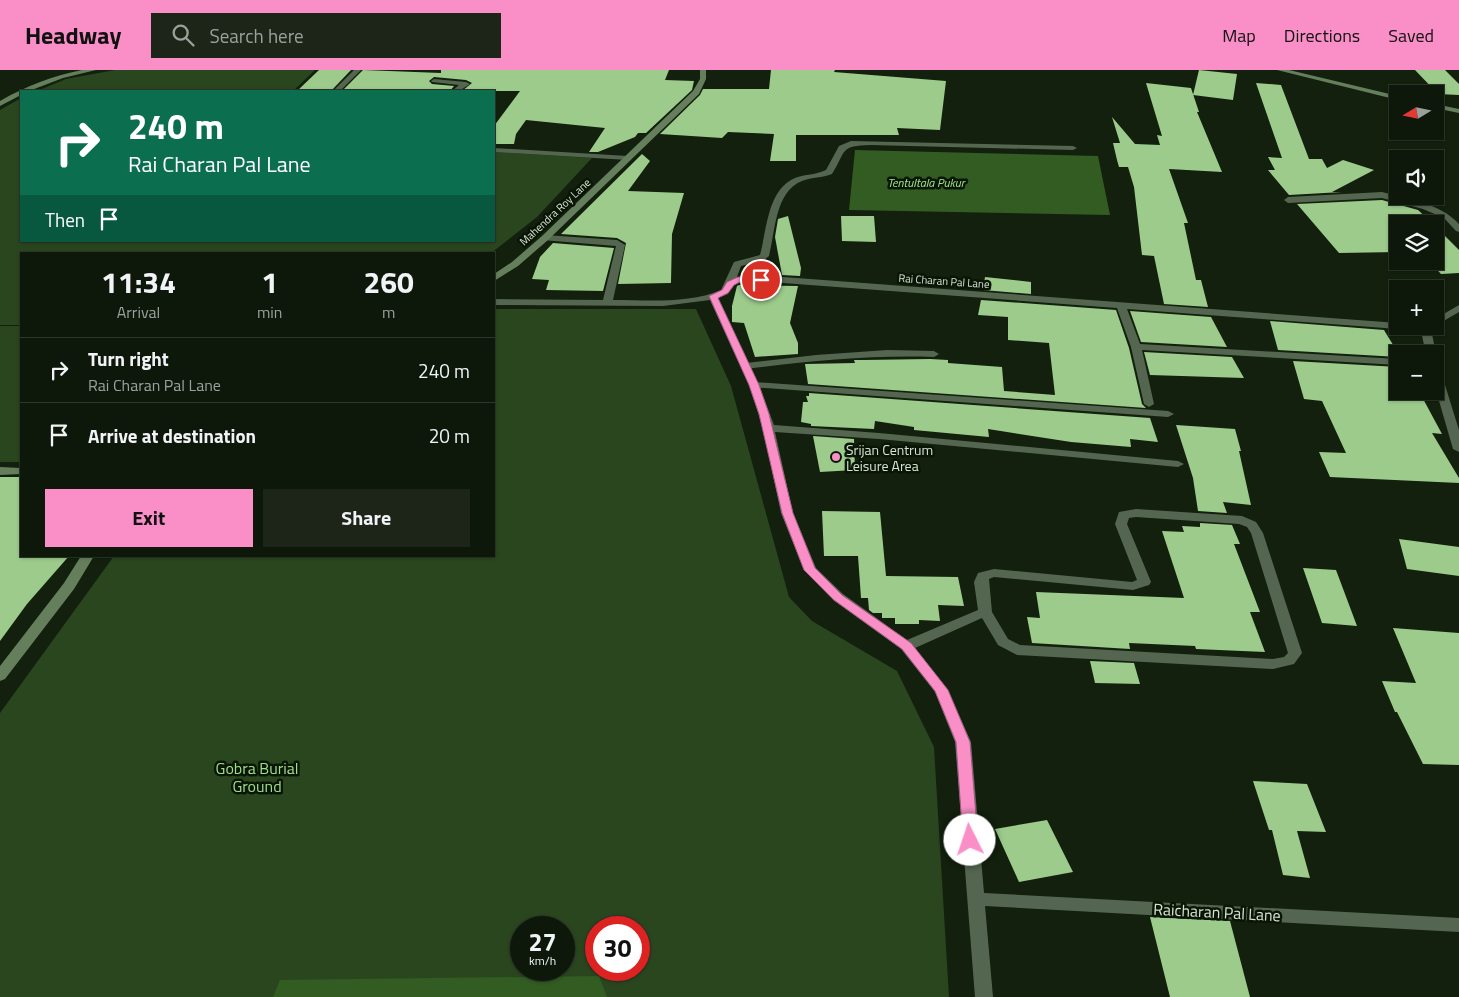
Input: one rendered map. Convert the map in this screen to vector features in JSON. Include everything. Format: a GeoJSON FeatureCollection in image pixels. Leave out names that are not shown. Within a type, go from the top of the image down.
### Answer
{"type":"FeatureCollection","features":[{"type":"Feature","properties":{"kind":"street"},"geometry":{"type":"LineString","coordinates":[[26,90],[44,81],[93,70]]}},
{"type":"Feature","properties":{"kind":"street"},"geometry":{"type":"LineString","coordinates":[[337,90],[358,70]]}},
{"type":"Feature","properties":{"kind":"street","name":"Mahendra Roy Lane"},"geometry":{"type":"LineString","coordinates":[[495,277],[515,264],[545,238],[696,92],[703,79],[702,70]]}},
{"type":"Feature","properties":{"kind":"street"},"geometry":{"type":"LineString","coordinates":[[1280,70],[1389,96]]}},
{"type":"Feature","properties":{"kind":"street"},"geometry":{"type":"LineString","coordinates":[[439,76],[434,81],[466,84],[457,90]]}},
{"type":"Feature","properties":{"kind":"street"},"geometry":{"type":"LineString","coordinates":[[0,104],[20,93]]}},
{"type":"Feature","properties":{"kind":"street"},"geometry":{"type":"LineString","coordinates":[[1444,108],[1459,111]]}},
{"type":"Feature","properties":{"kind":"street"},"geometry":{"type":"LineString","coordinates":[[495,302],[663,303],[713,296],[725,292],[737,264],[760,259],[764,256],[772,220],[786,189],[799,179],[829,172],[840,148],[846,144],[871,142],[1073,148]]}},
{"type":"Feature","properties":{"kind":"street","name":"Mahendra Roy Lane"},"geometry":{"type":"LineString","coordinates":[[495,150],[628,158]]}},
{"type":"Feature","properties":{"kind":"street"},"geometry":{"type":"LineString","coordinates":[[1288,200],[1382,195],[1426,207],[1447,216],[1459,229]]}},
{"type":"Feature","properties":{"kind":"street"},"geometry":{"type":"LineString","coordinates":[[545,238],[618,243],[621,245],[607,303]]}},
{"type":"Feature","properties":{"kind":"street","name":"Rai Charan Pal Lane"},"geometry":{"type":"LineString","coordinates":[[730,283],[738,280],[783,280],[1389,325]]}},
{"type":"Feature","properties":{"kind":"street"},"geometry":{"type":"LineString","coordinates":[[713,296],[754,385],[769,428],[788,513],[810,570],[838,598],[906,646],[941,690],[963,742],[984,997]]}},
{"type":"Feature","properties":{"kind":"street"},"geometry":{"type":"LineString","coordinates":[[1121,305],[1136,347],[1149,404]]}},
{"type":"Feature","properties":{"kind":"street"},"geometry":{"type":"LineString","coordinates":[[1444,317],[1459,308]]}},
{"type":"Feature","properties":{"kind":"street"},"geometry":{"type":"LineString","coordinates":[[1136,347],[1389,361]]}},
{"type":"Feature","properties":{"kind":"street"},"geometry":{"type":"LineString","coordinates":[[746,366],[790,360],[904,352],[934,354]]}},
{"type":"Feature","properties":{"kind":"street"},"geometry":{"type":"LineString","coordinates":[[754,385],[1168,414]]}},
{"type":"Feature","properties":{"kind":"street"},"geometry":{"type":"LineString","coordinates":[[1444,399],[1459,449]]}},
{"type":"Feature","properties":{"kind":"street"},"geometry":{"type":"LineString","coordinates":[[769,428],[879,436],[1178,464]]}},
{"type":"Feature","properties":{"kind":"street"},"geometry":{"type":"LineString","coordinates":[[0,471],[20,471]]}},
{"type":"Feature","properties":{"kind":"street"},"geometry":{"type":"LineString","coordinates":[[1136,513],[1242,520],[1252,525],[1257,533],[1295,653],[1289,661],[1273,664],[1018,650],[1003,642],[985,612],[981,582],[983,576],[994,573],[1133,586],[1144,582],[1121,524],[1123,515],[1136,513]]}},
{"type":"Feature","properties":{"kind":"street"},"geometry":{"type":"LineString","coordinates":[[0,676],[69,586],[87,557]]}},
{"type":"Feature","properties":{"kind":"street"},"geometry":{"type":"LineString","coordinates":[[906,646],[985,612]]}},
{"type":"Feature","properties":{"kind":"street","name":"Raicharan Pal Lane"},"geometry":{"type":"LineString","coordinates":[[975,899],[1459,925]]}},
{"type":"Feature","properties":{"kind":"green space"},"geometry":{"type":"Polygon","coordinates":[[[115,70],[315,70],[294,90],[39,90],[66,79],[115,70]]]}},
{"type":"Feature","properties":{"kind":"green space"},"geometry":{"type":"Polygon","coordinates":[[[20,99],[20,242],[495,242],[495,152],[592,158],[537,217],[493,252],[20,252],[20,325],[0,325],[0,110],[20,99]]]}},
{"type":"Feature","properties":{"kind":"green space","name":"Gobra Burial Ground"},"geometry":{"type":"Polygon","coordinates":[[[495,309],[696,309],[731,386],[789,597],[812,621],[897,671],[934,747],[949,997],[0,997],[0,713],[113,557],[495,557],[495,309]]]}},
{"type":"Feature","properties":{"kind":"green space"},"geometry":{"type":"Polygon","coordinates":[[[0,326],[20,326],[20,462],[0,462],[0,326]]]}},
{"type":"Feature","properties":{"kind":"water","name":"Tentultala Pukur"},"geometry":{"type":"Polygon","coordinates":[[[855,150],[1098,156],[1110,215],[849,210],[855,150]]]}},
{"type":"Feature","properties":{"kind":"water"},"geometry":{"type":"Polygon","coordinates":[[[575,976],[585,976],[585,981],[601,981],[607,997],[273,997],[280,980],[510,977],[510,981],[575,981],[575,976]]]}},
{"type":"Feature","properties":{"kind":"building"},"geometry":{"type":"Polygon","coordinates":[[[319,70],[351,70],[332,90],[298,90],[319,70]]]}},
{"type":"Feature","properties":{"kind":"building"},"geometry":{"type":"Polygon","coordinates":[[[363,70],[441,73],[441,70],[669,70],[665,80],[694,81],[692,90],[646,133],[638,133],[635,137],[598,152],[589,152],[605,128],[526,120],[516,134],[514,144],[495,144],[495,125],[520,91],[463,90],[472,83],[466,80],[434,77],[429,81],[432,84],[454,86],[451,90],[343,90],[363,70]]]}},
{"type":"Feature","properties":{"kind":"building"},"geometry":{"type":"Polygon","coordinates":[[[771,70],[835,70],[834,72],[946,81],[940,130],[897,128],[899,135],[796,135],[796,161],[770,161],[774,134],[728,132],[722,138],[660,134],[700,95],[703,89],[769,89],[771,70]]]}},
{"type":"Feature","properties":{"kind":"building"},"geometry":{"type":"Polygon","coordinates":[[[1199,70],[1237,74],[1233,100],[1193,95],[1199,70]]]}},
{"type":"Feature","properties":{"kind":"building"},"geometry":{"type":"Polygon","coordinates":[[[1415,70],[1445,70],[1459,84],[1459,95],[1444,94],[1444,85],[1429,85],[1415,70]]]}},
{"type":"Feature","properties":{"kind":"building"},"geometry":{"type":"Polygon","coordinates":[[[1146,83],[1191,88],[1199,112],[1197,112],[1222,172],[1169,169],[1188,223],[1184,223],[1196,280],[1201,280],[1208,307],[1164,304],[1154,256],[1142,255],[1134,187],[1128,167],[1119,167],[1113,143],[1120,143],[1112,117],[1135,144],[1160,145],[1157,135],[1162,136],[1146,83]]]}},
{"type":"Feature","properties":{"kind":"building"},"geometry":{"type":"Polygon","coordinates":[[[1256,83],[1281,85],[1309,159],[1322,159],[1327,168],[1343,160],[1374,170],[1332,192],[1342,192],[1289,195],[1268,170],[1275,170],[1268,157],[1282,158],[1256,83]]]}},
{"type":"Feature","properties":{"kind":"building"},"geometry":{"type":"Polygon","coordinates":[[[642,154],[650,161],[628,191],[684,193],[672,234],[671,283],[618,284],[626,243],[617,238],[561,234],[642,154]]]}},
{"type":"Feature","properties":{"kind":"building"},"geometry":{"type":"Polygon","coordinates":[[[1382,200],[1389,202],[1389,205],[1400,205],[1418,210],[1423,215],[1389,215],[1389,252],[1339,253],[1297,204],[1382,200]]]}},
{"type":"Feature","properties":{"kind":"building"},"geometry":{"type":"Polygon","coordinates":[[[788,216],[801,268],[800,276],[782,275],[775,237],[778,219],[788,216]]]}},
{"type":"Feature","properties":{"kind":"building"},"geometry":{"type":"Polygon","coordinates":[[[841,216],[874,216],[876,242],[842,241],[841,216]]]}},
{"type":"Feature","properties":{"kind":"building"},"geometry":{"type":"Polygon","coordinates":[[[1444,235],[1459,250],[1459,273],[1441,274],[1437,270],[1444,270],[1444,235]]]}},
{"type":"Feature","properties":{"kind":"building"},"geometry":{"type":"Polygon","coordinates":[[[553,243],[614,248],[603,291],[546,290],[549,280],[532,279],[540,257],[553,243]]]}},
{"type":"Feature","properties":{"kind":"building"},"geometry":{"type":"Polygon","coordinates":[[[985,277],[1031,282],[1031,294],[983,290],[985,277]]]}},
{"type":"Feature","properties":{"kind":"building"},"geometry":{"type":"Polygon","coordinates":[[[737,286],[798,286],[790,323],[798,343],[798,354],[755,357],[744,323],[732,322],[732,306],[737,286]]]}},
{"type":"Feature","properties":{"kind":"building"},"geometry":{"type":"Polygon","coordinates":[[[981,300],[1116,310],[1129,348],[1142,404],[1146,408],[808,384],[805,364],[855,363],[854,360],[930,359],[948,360],[948,363],[1002,367],[1004,391],[1055,395],[1049,343],[1008,340],[1008,317],[978,315],[981,300]]]}},
{"type":"Feature","properties":{"kind":"building"},"geometry":{"type":"Polygon","coordinates":[[[1130,311],[1211,317],[1227,347],[1141,342],[1130,311]]]}},
{"type":"Feature","properties":{"kind":"building"},"geometry":{"type":"Polygon","coordinates":[[[1270,321],[1384,330],[1393,345],[1389,345],[1389,356],[1278,350],[1270,321]]]}},
{"type":"Feature","properties":{"kind":"building"},"geometry":{"type":"Polygon","coordinates":[[[1144,352],[1232,357],[1244,378],[1150,375],[1144,352]]]}},
{"type":"Feature","properties":{"kind":"building"},"geometry":{"type":"Polygon","coordinates":[[[1293,361],[1389,366],[1389,400],[1424,400],[1442,434],[1432,433],[1459,478],[1459,483],[1330,477],[1319,452],[1346,453],[1322,401],[1304,399],[1293,361]]]}},
{"type":"Feature","properties":{"kind":"building"},"geometry":{"type":"Polygon","coordinates":[[[809,393],[1150,418],[1158,442],[1130,439],[1131,447],[1071,442],[988,429],[989,437],[914,430],[914,427],[875,421],[874,429],[811,426],[811,424],[801,422],[803,402],[808,402],[806,396],[809,396],[809,393]]]}},
{"type":"Feature","properties":{"kind":"building"},"geometry":{"type":"Polygon","coordinates":[[[1176,425],[1235,429],[1251,505],[1223,502],[1227,513],[1198,511],[1193,478],[1176,425]]]}},
{"type":"Feature","properties":{"kind":"building","name":"Srijan Centrum Leisure Area"},"geometry":{"type":"Polygon","coordinates":[[[813,436],[854,439],[855,470],[820,472],[813,436]]]}},
{"type":"Feature","properties":{"kind":"building"},"geometry":{"type":"Polygon","coordinates":[[[0,477],[20,477],[20,557],[68,557],[27,604],[0,641],[0,477]]]}},
{"type":"Feature","properties":{"kind":"building"},"geometry":{"type":"Polygon","coordinates":[[[822,511],[880,512],[886,576],[958,577],[964,606],[938,605],[940,621],[919,620],[919,624],[895,624],[895,618],[882,618],[882,613],[873,613],[869,610],[868,598],[861,598],[858,556],[824,556],[822,511]]]}},
{"type":"Feature","properties":{"kind":"building"},"geometry":{"type":"Polygon","coordinates":[[[1200,523],[1232,525],[1240,544],[1234,544],[1260,612],[1250,612],[1265,652],[1196,649],[1195,646],[1129,643],[1130,649],[1032,643],[1027,617],[1040,618],[1036,592],[1184,598],[1162,531],[1184,532],[1182,526],[1200,527],[1200,523]]]}},
{"type":"Feature","properties":{"kind":"building"},"geometry":{"type":"Polygon","coordinates":[[[1399,539],[1459,547],[1459,576],[1407,569],[1399,539]]]}},
{"type":"Feature","properties":{"kind":"building"},"geometry":{"type":"Polygon","coordinates":[[[1303,568],[1336,570],[1357,626],[1322,623],[1303,568]]]}},
{"type":"Feature","properties":{"kind":"building"},"geometry":{"type":"Polygon","coordinates":[[[1393,628],[1459,633],[1459,765],[1423,764],[1397,712],[1395,712],[1382,681],[1416,683],[1393,628]]]}},
{"type":"Feature","properties":{"kind":"building"},"geometry":{"type":"Polygon","coordinates":[[[1090,661],[1134,663],[1140,684],[1095,683],[1090,661]]]}},
{"type":"Feature","properties":{"kind":"building"},"geometry":{"type":"Polygon","coordinates":[[[1253,781],[1307,784],[1326,832],[1297,831],[1310,878],[1283,875],[1272,830],[1269,830],[1253,781]]]}},
{"type":"Feature","properties":{"kind":"building"},"geometry":{"type":"Polygon","coordinates":[[[1047,820],[1073,872],[1019,882],[995,829],[1047,820]]]}},
{"type":"Feature","properties":{"kind":"building"},"geometry":{"type":"Polygon","coordinates":[[[1150,917],[1230,921],[1250,997],[1170,997],[1150,917]]]}},
{"type":"Feature","properties":{"kind":"place","name":"Srijan Centrum Leisure Area"},"geometry":{"type":"Point","coordinates":[836,457]}},
{"type":"Feature","properties":{"kind":"route"},"geometry":{"type":"LineString","coordinates":[[761,280],[738,280],[730,283],[725,292],[713,296],[754,385],[769,428],[788,513],[810,570],[838,598],[906,646],[941,690],[963,742],[970,840]]}}]}
